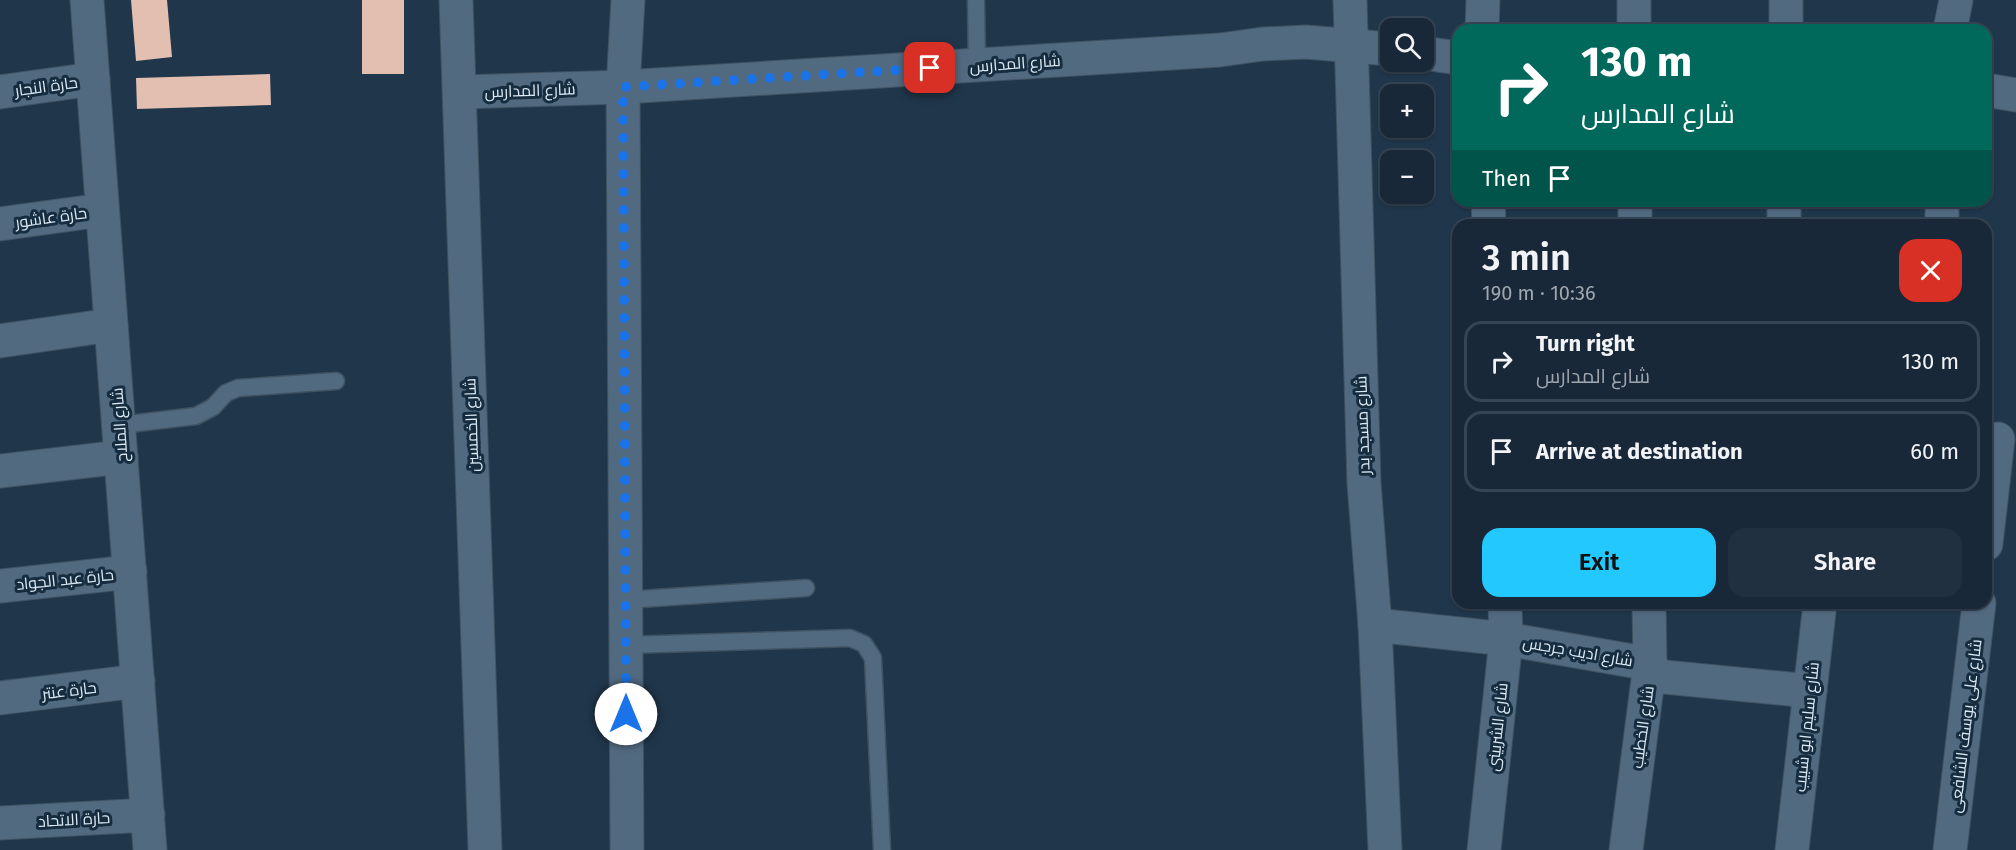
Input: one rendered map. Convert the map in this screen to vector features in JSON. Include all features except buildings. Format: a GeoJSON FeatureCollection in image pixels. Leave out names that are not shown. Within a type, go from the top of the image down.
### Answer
{"type":"FeatureCollection","features":[{"type":"Feature","properties":{"kind":"street","name":"شارع الملاح"},"geometry":{"type":"LineString","coordinates":[[87,0],[150,850]]}},
{"type":"Feature","properties":{"kind":"street","name":"شارع الخمسين"},"geometry":{"type":"LineString","coordinates":[[456,0],[485,850]]}},
{"type":"Feature","properties":{"kind":"street"},"geometry":{"type":"LineString","coordinates":[[627,850],[623,87],[628,0]]}},
{"type":"Feature","properties":{"kind":"street","name":"شارع مسجد بدر"},"geometry":{"type":"LineString","coordinates":[[1350,0],[1364,483],[1375,624],[1385,850]]}},
{"type":"Feature","properties":{"kind":"street"},"geometry":{"type":"LineString","coordinates":[[1482,24],[1483,0]]}},
{"type":"Feature","properties":{"kind":"street"},"geometry":{"type":"LineString","coordinates":[[1634,0],[1635,24]]}},
{"type":"Feature","properties":{"kind":"street"},"geometry":{"type":"LineString","coordinates":[[1786,0],[1786,24]]}},
{"type":"Feature","properties":{"kind":"street"},"geometry":{"type":"LineString","coordinates":[[1951,24],[1956,0]]}},
{"type":"Feature","properties":{"kind":"street","name":"شارع المدارس"},"geometry":{"type":"LineString","coordinates":[[460,92],[623,87],[1220,50],[1263,44],[1306,42],[1380,48]]}},
{"type":"Feature","properties":{"kind":"street"},"geometry":{"type":"LineString","coordinates":[[1434,54],[1452,57]]}},
{"type":"Feature","properties":{"kind":"street","name":"حارة النجار"},"geometry":{"type":"LineString","coordinates":[[0,92],[93,79]]}},
{"type":"Feature","properties":{"kind":"street"},"geometry":{"type":"LineString","coordinates":[[1992,91],[2016,95]]}},
{"type":"Feature","properties":{"kind":"street","name":"حارة عاشور"},"geometry":{"type":"LineString","coordinates":[[0,225],[102,210]]}},
{"type":"Feature","properties":{"kind":"street"},"geometry":{"type":"LineString","coordinates":[[0,341],[111,326]]}},
{"type":"Feature","properties":{"kind":"street"},"geometry":{"type":"LineString","coordinates":[[1992,499],[2000,439]]}},
{"type":"Feature","properties":{"kind":"street"},"geometry":{"type":"LineString","coordinates":[[0,471],[120,441]]}},
{"type":"Feature","properties":{"kind":"street","name":"حارة عبد الجواد"},"geometry":{"type":"LineString","coordinates":[[0,586],[130,572]]}},
{"type":"Feature","properties":{"kind":"street","name":"شارع الشربينى"},"geometry":{"type":"LineString","coordinates":[[1484,850],[1506,639],[1505,609]]}},
{"type":"Feature","properties":{"kind":"street","name":"شارع الخطيب"},"geometry":{"type":"LineString","coordinates":[[1626,850],[1650,664],[1649,609]]}},
{"type":"Feature","properties":{"kind":"street","name":"شارع سليم ابو شبيب"},"geometry":{"type":"LineString","coordinates":[[1792,850],[1819,609]]}},
{"type":"Feature","properties":{"kind":"street","name":"شارع على يوسف الشافعى"},"geometry":{"type":"LineString","coordinates":[[1950,850],[1978,609]]}},
{"type":"Feature","properties":{"kind":"street","name":"شارع اديب جرجس"},"geometry":{"type":"LineString","coordinates":[[1375,624],[1506,639],[1650,664],[1656,674],[1664,677],[1810,691]]}},
{"type":"Feature","properties":{"kind":"street","name":"حارة عنتر"},"geometry":{"type":"LineString","coordinates":[[0,698],[138,681]]}},
{"type":"Feature","properties":{"kind":"street","name":"حارة الاتحاد"},"geometry":{"type":"LineString","coordinates":[[0,824],[148,815]]}},
{"type":"Feature","properties":{"kind":"lane"},"geometry":{"type":"LineString","coordinates":[[976,0],[977,65]]}},
{"type":"Feature","properties":{"kind":"lane"},"geometry":{"type":"LineString","coordinates":[[120,441],[196,417],[213,407],[226,393],[238,388],[336,381]]}},
{"type":"Feature","properties":{"kind":"lane"},"geometry":{"type":"LineString","coordinates":[[625,600],[806,588]]}},
{"type":"Feature","properties":{"kind":"lane"},"geometry":{"type":"LineString","coordinates":[[626,645],[850,638],[864,644],[873,658],[882,850]]}},
{"type":"Feature","properties":{"kind":"route"},"geometry":{"type":"LineString","coordinates":[[626,714],[623,87],[930,68]]}}]}
